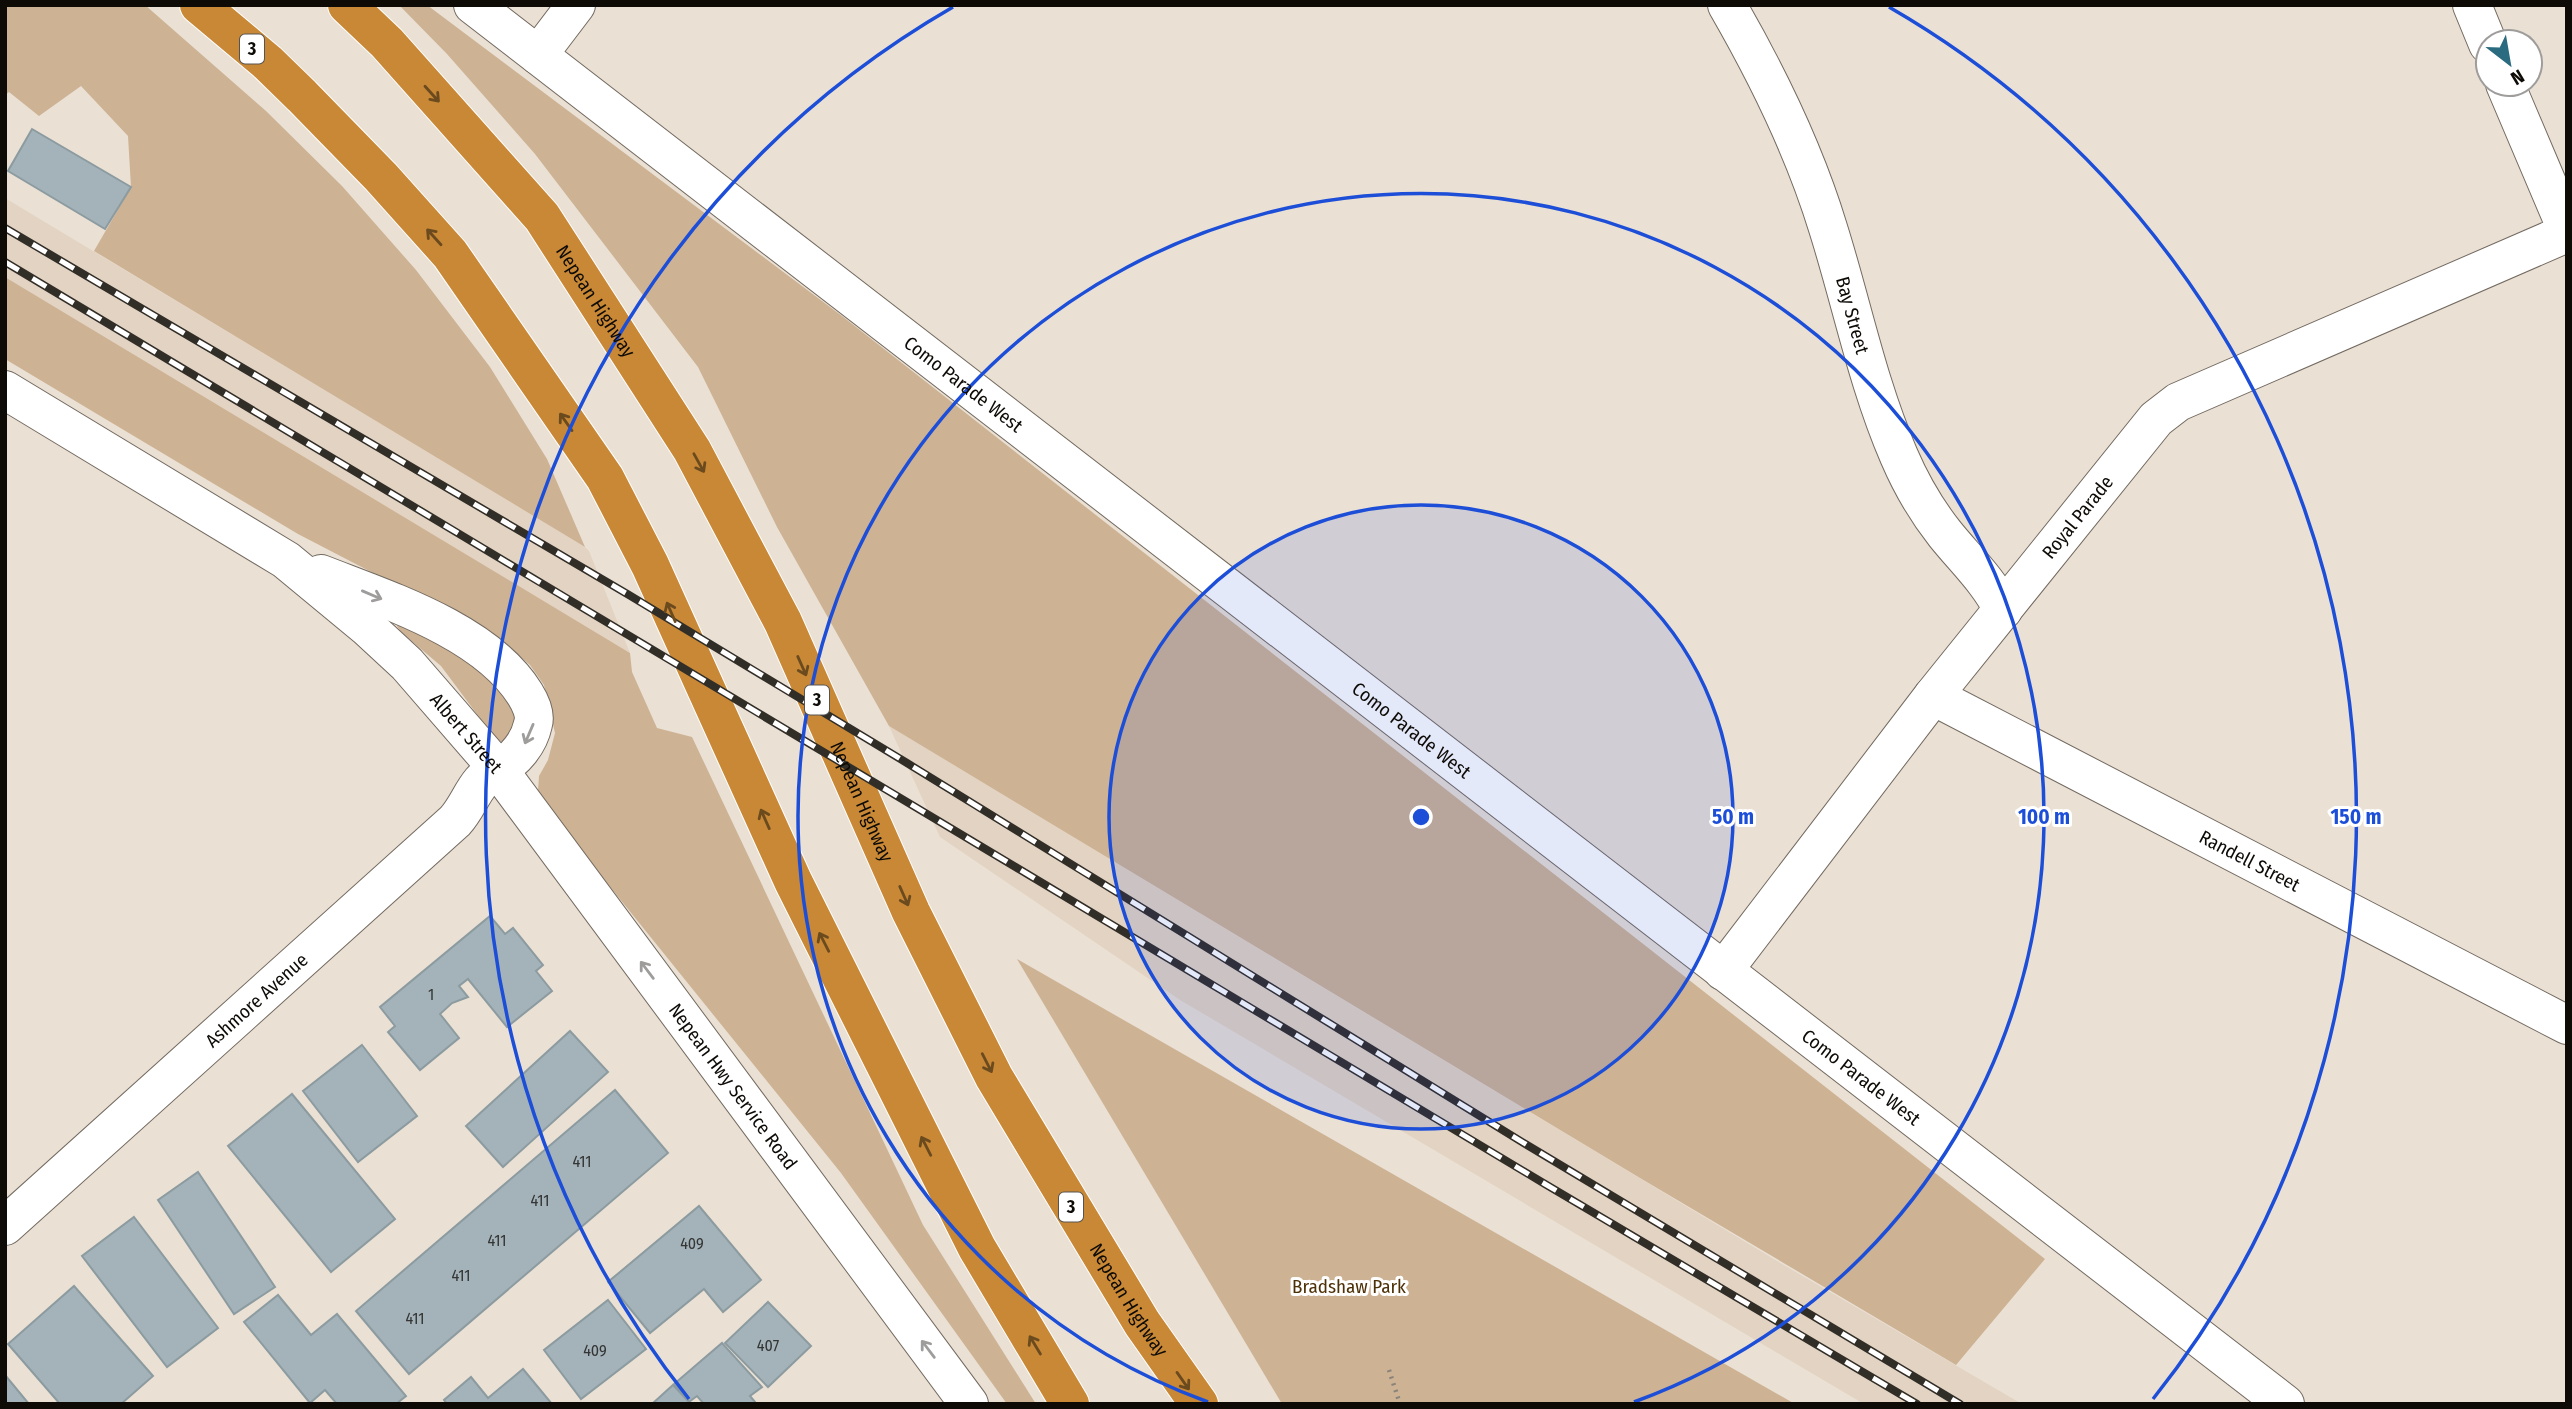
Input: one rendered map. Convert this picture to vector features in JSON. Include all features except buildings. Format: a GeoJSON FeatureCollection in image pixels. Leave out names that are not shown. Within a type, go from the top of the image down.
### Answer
{"type":"FeatureCollection","features":[{"type":"Feature","properties":{"kind":"highway","name":"3"},"geometry":{"type":"LineString","coordinates":[[199,5],[257,53],[302,96],[381,177],[450,254],[605,478],[650,565],[793,881],[977,1248],[1070,1404]]}},
{"type":"Feature","properties":{"kind":"highway","name":"Nepean Highway"},"geometry":{"type":"LineString","coordinates":[[347,5],[387,43],[542,217],[692,450],[783,622],[911,912],[994,1077],[1142,1323],[1199,1404]]}},
{"type":"Feature","properties":{"kind":"street","name":"Como Parade West"},"geometry":{"type":"LineString","coordinates":[[473,5],[2285,1404]]}},
{"type":"Feature","properties":{"kind":"street"},"geometry":{"type":"LineString","coordinates":[[538,55],[576,5]]}},
{"type":"Feature","properties":{"kind":"street","name":"Bay Street"},"geometry":{"type":"LineString","coordinates":[[1727,5],[1769,81],[1804,156],[1828,228],[1867,368],[1898,455],[1933,517],[1984,579],[2003,610]]}},
{"type":"Feature","properties":{"kind":"street"},"geometry":{"type":"LineString","coordinates":[[2472,5],[2481,28]]}},
{"type":"Feature","properties":{"kind":"street"},"geometry":{"type":"LineString","coordinates":[[2511,98],[2567,232]]}},
{"type":"Feature","properties":{"kind":"street","name":"Royal Parade"},"geometry":{"type":"LineString","coordinates":[[1723,971],[1933,696],[2156,419],[2178,402],[2567,232]]}},
{"type":"Feature","properties":{"kind":"street","name":"Albert Street"},"geometry":{"type":"LineString","coordinates":[[5,390],[286,560],[407,664],[498,769],[517,755],[527,741],[534,719],[527,697],[509,672],[463,637],[414,612],[286,560]]}},
{"type":"Feature","properties":{"kind":"street","name":"Randell Street"},"geometry":{"type":"LineString","coordinates":[[1933,696],[2567,1025]]}},
{"type":"Feature","properties":{"kind":"street","name":"Ashmore Avenue"},"geometry":{"type":"LineString","coordinates":[[5,1226],[455,821],[480,783],[498,769]]}},
{"type":"Feature","properties":{"kind":"street","name":"Nepean Hwy Service Road"},"geometry":{"type":"LineString","coordinates":[[498,769],[969,1404]]}},
{"type":"Feature","properties":{"kind":"path"},"geometry":{"type":"LineString","coordinates":[[1389,1370],[1400,1404]]}},
{"type":"Feature","properties":{"kind":"shaded area"},"geometry":{"type":"Polygon","coordinates":[[[5,198],[585,547],[589,551],[630,653],[5,277],[5,198]]]}},
{"type":"Feature","properties":{"kind":"shaded area"},"geometry":{"type":"Polygon","coordinates":[[[889,726],[1782,1264],[2022,1404],[1864,1404],[1180,1000],[940,837],[889,726]]]}},
{"type":"Feature","properties":{"kind":"green space"},"geometry":{"type":"Polygon","coordinates":[[[5,5],[145,5],[266,111],[342,186],[416,270],[490,367],[547,459],[585,547],[94,251],[131,187],[128,136],[81,86],[39,116],[9,92],[5,95],[5,5]]]}},
{"type":"Feature","properties":{"kind":"green space"},"geometry":{"type":"Polygon","coordinates":[[[399,5],[427,5],[842,316],[2045,1259],[1956,1365],[889,726],[777,527],[698,367],[535,154],[447,54],[399,5]]]}},
{"type":"Feature","properties":{"kind":"green space"},"geometry":{"type":"Polygon","coordinates":[[[5,277],[630,653],[632,672],[657,728],[692,737],[923,1225],[1036,1404],[1007,1404],[841,1173],[565,831],[538,791],[539,776],[548,760],[555,733],[544,685],[530,665],[505,643],[432,608],[377,575],[298,534],[5,359],[5,277]]]}},
{"type":"Feature","properties":{"kind":"green space"},"geometry":{"type":"Polygon","coordinates":[[[404,620],[473,664],[504,694],[513,710],[515,727],[509,742],[500,741],[491,733],[441,666],[401,632],[397,626],[404,620]]]}},
{"type":"Feature","properties":{"kind":"green space","name":"Bradshaw Park"},"geometry":{"type":"Polygon","coordinates":[[[1017,959],[1795,1404],[1282,1404],[1017,959]]]}},
{"type":"Feature","properties":{"kind":"railway"},"geometry":{"type":"LineString","coordinates":[[5,228],[629,595],[1527,1145],[1960,1404]]}},
{"type":"Feature","properties":{"kind":"railway"},"geometry":{"type":"LineString","coordinates":[[5,262],[1917,1404]]}}]}
